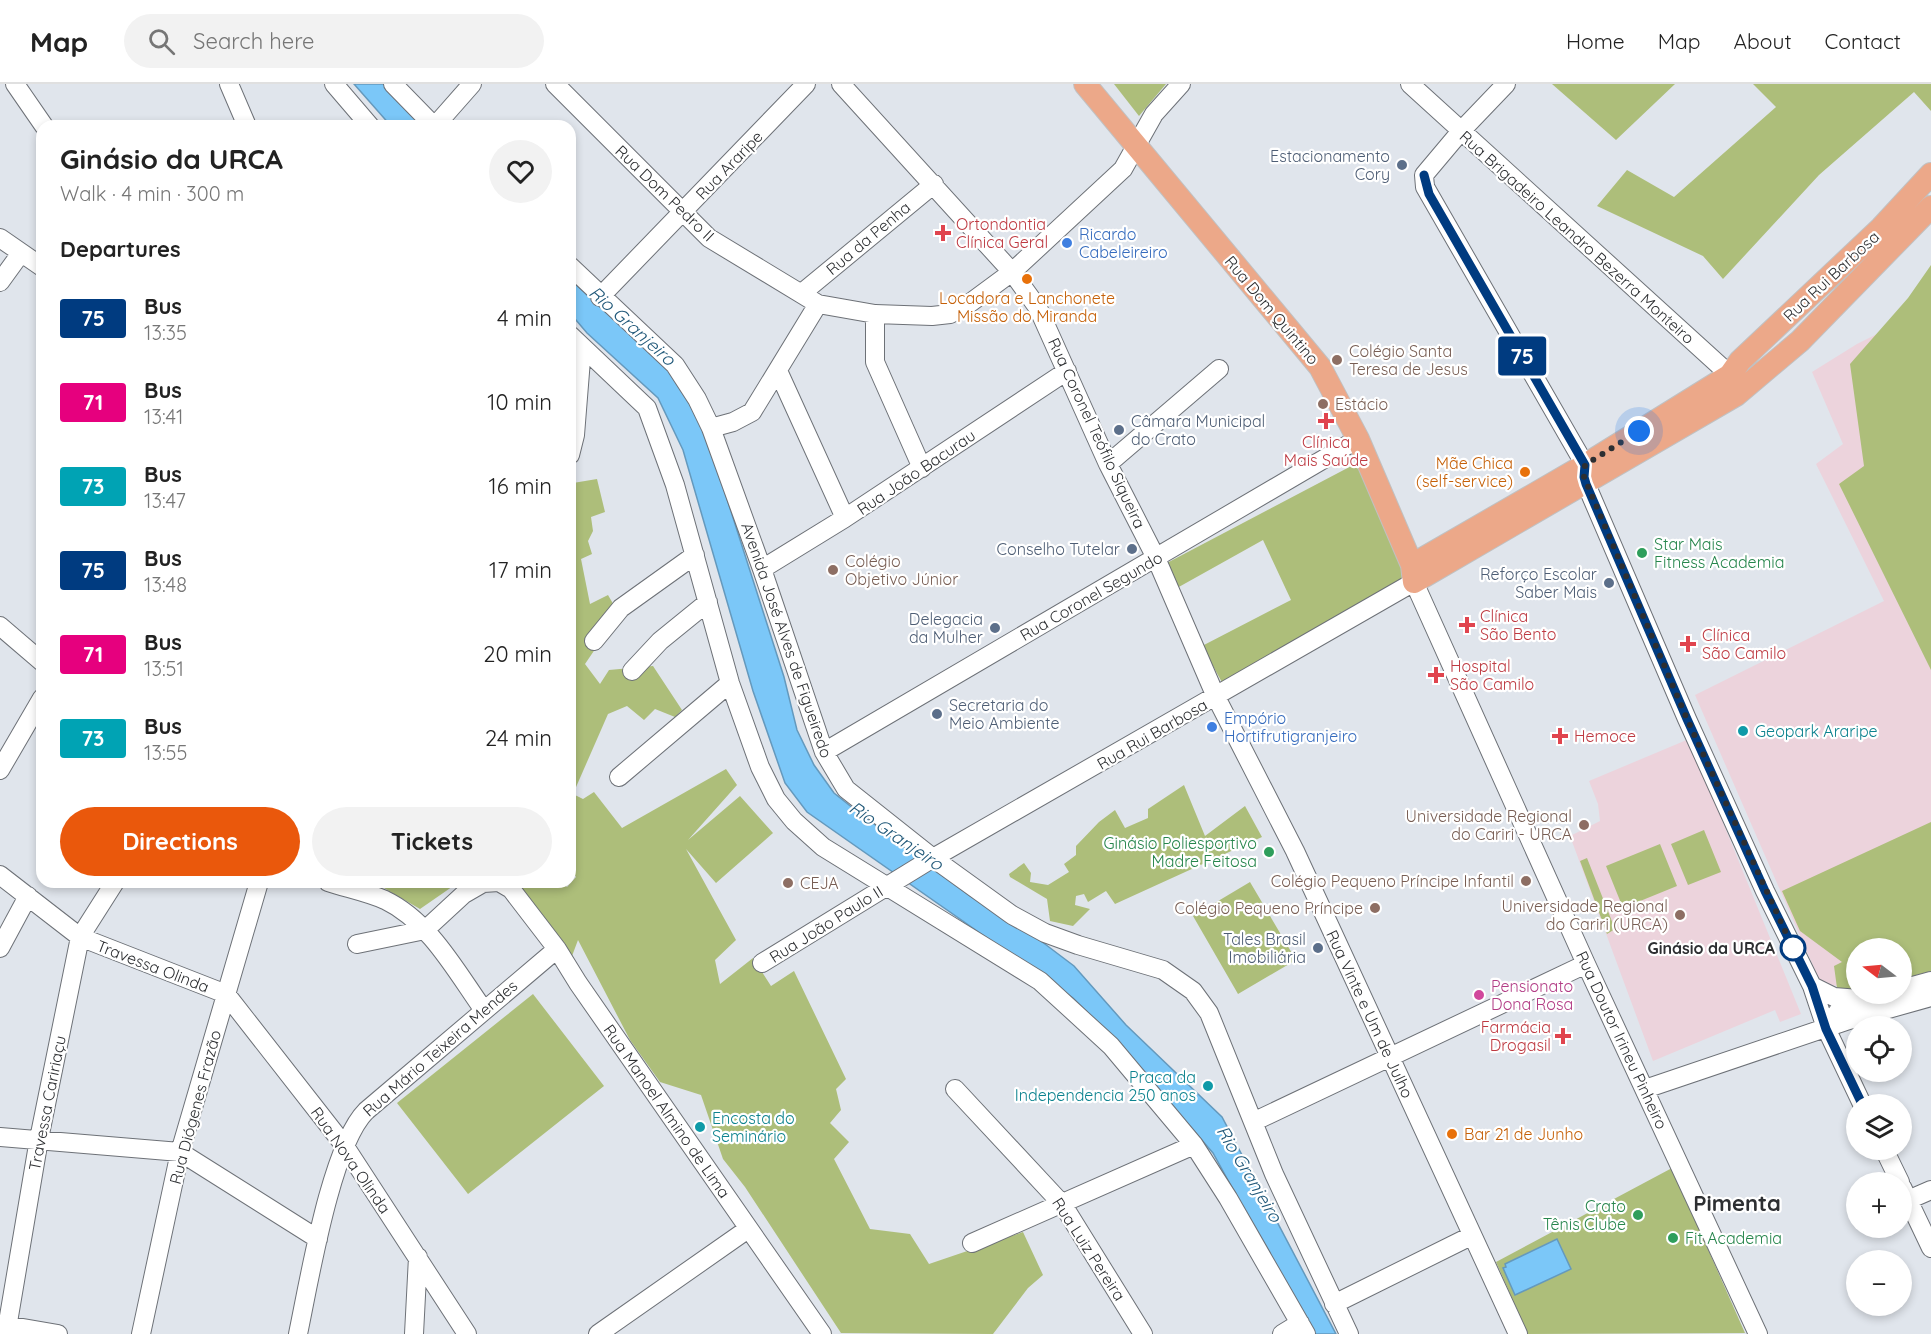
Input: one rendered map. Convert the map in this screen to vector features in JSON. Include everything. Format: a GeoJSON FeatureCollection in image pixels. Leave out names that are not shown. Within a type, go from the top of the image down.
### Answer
{"type":"FeatureCollection","features":[{"type":"Feature","properties":{"kind":"main road","name":"Rua Dom Quintino"},"geometry":{"type":"LineString","coordinates":[[1085,84],[1320,367],[1358,439],[1413,573]]}},
{"type":"Feature","properties":{"kind":"main road","name":"Rua Rui Barbosa"},"geometry":{"type":"LineString","coordinates":[[1733,385],[1740,361],[1881,228],[1931,174]]}},
{"type":"Feature","properties":{"kind":"main road","name":"Rua Rui Barbosa"},"geometry":{"type":"LineString","coordinates":[[1733,385],[1800,341],[1931,207]]}},
{"type":"Feature","properties":{"kind":"main road"},"geometry":{"type":"LineString","coordinates":[[1413,573],[1586,475],[1733,385]]}},
{"type":"Feature","properties":{"kind":"street"},"geometry":{"type":"LineString","coordinates":[[229,84],[244,120]]}},
{"type":"Feature","properties":{"kind":"street"},"geometry":{"type":"LineString","coordinates":[[334,84],[365,120]]}},
{"type":"Feature","properties":{"kind":"street"},"geometry":{"type":"LineString","coordinates":[[393,84],[428,120]]}},
{"type":"Feature","properties":{"kind":"street"},"geometry":{"type":"LineString","coordinates":[[439,120],[472,84]]}},
{"type":"Feature","properties":{"kind":"street","name":"Rua Dom Pedro II"},"geometry":{"type":"LineString","coordinates":[[555,84],[682,214],[709,238],[818,304]]}},
{"type":"Feature","properties":{"kind":"street","name":"Rua Araripe"},"geometry":{"type":"LineString","coordinates":[[600,297],[806,84]]}},
{"type":"Feature","properties":{"kind":"street","name":"Rua Coronel Teófilo Siqueira"},"geometry":{"type":"LineString","coordinates":[[841,84],[934,183],[1012,272],[1038,308],[1108,464],[1156,558],[1216,697]]}},
{"type":"Feature","properties":{"kind":"street"},"geometry":{"type":"LineString","coordinates":[[711,428],[733,422],[752,412],[779,373],[818,304],[875,314],[932,316],[950,314],[970,303],[1012,272],[1123,169],[1154,114],[1181,84]]}},
{"type":"Feature","properties":{"kind":"street","name":"Rua Brigadeiro Leandro Bezerra Monteiro"},"geometry":{"type":"LineString","coordinates":[[1410,84],[1733,385]]}},
{"type":"Feature","properties":{"kind":"street"},"geometry":{"type":"LineString","coordinates":[[1506,84],[1461,131],[1424,175],[1429,194],[1586,475],[1687,719],[1765,891],[1812,986],[1826,1029],[1857,1094]]}},
{"type":"Feature","properties":{"kind":"street"},"geometry":{"type":"LineString","coordinates":[[16,85],[39,120]]}},
{"type":"Feature","properties":{"kind":"street","name":"Rua da Penha"},"geometry":{"type":"LineString","coordinates":[[802,293],[934,183]]}},
{"type":"Feature","properties":{"kind":"street"},"geometry":{"type":"LineString","coordinates":[[0,238],[36,263]]}},
{"type":"Feature","properties":{"kind":"street"},"geometry":{"type":"LineString","coordinates":[[0,282],[21,252]]}},
{"type":"Feature","properties":{"kind":"street","name":"Avenida José Alves de Figueiredo"},"geometry":{"type":"LineString","coordinates":[[576,272],[675,365],[689,383],[711,428],[762,569],[824,753],[846,789],[933,858],[1029,925],[1078,945],[1162,970],[1193,991],[1209,1013],[1252,1122],[1349,1334]]}},
{"type":"Feature","properties":{"kind":"street"},"geometry":{"type":"LineString","coordinates":[[875,314],[875,362],[922,468]]}},
{"type":"Feature","properties":{"kind":"street"},"geometry":{"type":"LineString","coordinates":[[576,341],[647,408],[675,484],[730,682],[760,767],[776,799],[794,821],[823,847],[1040,981],[1111,1046],[1194,1145],[1228,1198],[1303,1328],[1282,1334]]}},
{"type":"Feature","properties":{"kind":"street"},"geometry":{"type":"LineString","coordinates":[[1108,464],[1219,369]]}},
{"type":"Feature","properties":{"kind":"street","name":"Rua João Bacurau"},"geometry":{"type":"LineString","coordinates":[[762,569],[845,518],[1067,371]]}},
{"type":"Feature","properties":{"kind":"street"},"geometry":{"type":"LineString","coordinates":[[779,373],[845,518]]}},
{"type":"Feature","properties":{"kind":"street","name":"Rua Coronel Segundo"},"geometry":{"type":"LineString","coordinates":[[824,753],[1358,439]]}},
{"type":"Feature","properties":{"kind":"street"},"geometry":{"type":"LineString","coordinates":[[594,641],[621,608],[695,555]]}},
{"type":"Feature","properties":{"kind":"street","name":"Rua Rui Barbosa"},"geometry":{"type":"LineString","coordinates":[[889,886],[933,858],[1216,697],[1413,573]]}},
{"type":"Feature","properties":{"kind":"street","name":"Rua Doutor Irineu Pinheiro"},"geometry":{"type":"LineString","coordinates":[[1413,573],[1586,964],[1758,1334]]}},
{"type":"Feature","properties":{"kind":"street"},"geometry":{"type":"LineString","coordinates":[[632,671],[660,640],[708,602]]}},
{"type":"Feature","properties":{"kind":"street"},"geometry":{"type":"LineString","coordinates":[[0,626],[36,657]]}},
{"type":"Feature","properties":{"kind":"street"},"geometry":{"type":"LineString","coordinates":[[619,777],[730,682]]}},
{"type":"Feature","properties":{"kind":"street","name":"Rua Vinte e Um de Julho"},"geometry":{"type":"LineString","coordinates":[[1216,697],[1295,851],[1518,1334]]}},
{"type":"Feature","properties":{"kind":"street"},"geometry":{"type":"LineString","coordinates":[[0,770],[36,708]]}},
{"type":"Feature","properties":{"kind":"street","name":"Travessa Olinda"},"geometry":{"type":"LineString","coordinates":[[0,875],[80,937],[226,994]]}},
{"type":"Feature","properties":{"kind":"street","name":"Rua João Paulo II"},"geometry":{"type":"LineString","coordinates":[[762,963],[889,886]]}},
{"type":"Feature","properties":{"kind":"street","name":"Travessa Caririaçu"},"geometry":{"type":"LineString","coordinates":[[5,1328],[39,1139],[80,937],[111,888]]}},
{"type":"Feature","properties":{"kind":"street","name":"Rua Diógenes Frazão"},"geometry":{"type":"LineString","coordinates":[[141,1334],[180,1152],[257,888]]}},
{"type":"Feature","properties":{"kind":"street"},"geometry":{"type":"LineString","coordinates":[[370,888],[425,930],[483,1009]]}},
{"type":"Feature","properties":{"kind":"street","name":"Rua Manoel Almino de Lima"},"geometry":{"type":"LineString","coordinates":[[425,930],[474,888]]}},
{"type":"Feature","properties":{"kind":"street","name":"Rua Manoel Almino de Lima"},"geometry":{"type":"LineString","coordinates":[[509,888],[557,949],[822,1334]]}},
{"type":"Feature","properties":{"kind":"street"},"geometry":{"type":"LineString","coordinates":[[0,948],[28,896]]}},
{"type":"Feature","properties":{"kind":"street"},"geometry":{"type":"LineString","coordinates":[[357,944],[425,930]]}},
{"type":"Feature","properties":{"kind":"street","name":"Rua Mário Teixeira Mendes"},"geometry":{"type":"LineString","coordinates":[[298,1334],[318,1239],[344,1145],[354,1124],[483,1009],[557,949]]}},
{"type":"Feature","properties":{"kind":"street"},"geometry":{"type":"LineString","coordinates":[[1252,1122],[1586,964]]}},
{"type":"Feature","properties":{"kind":"street"},"geometry":{"type":"LineString","coordinates":[[1912,986],[1931,981]]}},
{"type":"Feature","properties":{"kind":"street"},"geometry":{"type":"LineString","coordinates":[[1812,986],[1834,997],[1846,997]]}},
{"type":"Feature","properties":{"kind":"street","name":"Rua Nova Olinda"},"geometry":{"type":"LineString","coordinates":[[226,994],[344,1145],[467,1334]]}},
{"type":"Feature","properties":{"kind":"street"},"geometry":{"type":"LineString","coordinates":[[1645,1089],[1931,997]]}},
{"type":"Feature","properties":{"kind":"street"},"geometry":{"type":"LineString","coordinates":[[1826,1029],[1839,1010],[1853,1004]]}},
{"type":"Feature","properties":{"kind":"street","name":"Rua Luiz Pereira"},"geometry":{"type":"LineString","coordinates":[[955,1089],[1063,1205],[1143,1334]]}},
{"type":"Feature","properties":{"kind":"street"},"geometry":{"type":"LineString","coordinates":[[0,1137],[180,1152],[318,1239]]}},
{"type":"Feature","properties":{"kind":"street"},"geometry":{"type":"LineString","coordinates":[[972,1243],[1063,1205],[1194,1145]]}},
{"type":"Feature","properties":{"kind":"street"},"geometry":{"type":"LineString","coordinates":[[1912,1192],[1931,1190]]}},
{"type":"Feature","properties":{"kind":"street"},"geometry":{"type":"LineString","coordinates":[[1912,1208],[1931,1248]]}},
{"type":"Feature","properties":{"kind":"street"},"geometry":{"type":"LineString","coordinates":[[598,1334],[748,1229]]}},
{"type":"Feature","properties":{"kind":"street"},"geometry":{"type":"LineString","coordinates":[[1334,1304],[1471,1236]]}},
{"type":"Feature","properties":{"kind":"street"},"geometry":{"type":"LineString","coordinates":[[414,1334],[418,1257]]}},
{"type":"Feature","properties":{"kind":"street"},"geometry":{"type":"LineString","coordinates":[[1749,1313],[1770,1334]]}},
{"type":"Feature","properties":{"kind":"street"},"geometry":{"type":"LineString","coordinates":[[5,1328],[58,1334]]}},
{"type":"Feature","properties":{"kind":"shaded area"},"geometry":{"type":"Polygon","coordinates":[[[1931,307],[1931,966],[1912,954],[1912,938],[1846,938],[1846,987],[1821,984],[1695,695],[1884,601],[1816,464],[1843,444],[1812,372],[1857,344],[1931,307]]]}},
{"type":"Feature","properties":{"kind":"shaded area","name":"Universidade Regional do Cariri (URCA)"},"geometry":{"type":"Polygon","coordinates":[[[1689,739],[1801,1014],[1780,1022],[1775,1010],[1653,1061],[1570,836],[1600,821],[1598,804],[1589,781],[1689,739]]]}},
{"type":"Feature","properties":{"kind":"green space"},"geometry":{"type":"Polygon","coordinates":[[[1114,84],[1166,84],[1139,116],[1114,84]]]}},
{"type":"Feature","properties":{"kind":"green space"},"geometry":{"type":"Polygon","coordinates":[[[1552,84],[1675,84],[1616,140],[1552,84]]]}},
{"type":"Feature","properties":{"kind":"green space"},"geometry":{"type":"Polygon","coordinates":[[[1753,84],[1931,84],[1931,111],[1914,92],[1819,175],[1723,279],[1703,256],[1597,206],[1627,170],[1674,197],[1776,107],[1753,84]]]}},
{"type":"Feature","properties":{"kind":"green space"},"geometry":{"type":"Polygon","coordinates":[[[1931,265],[1931,670],[1839,484],[1864,466],[1850,364],[1908,298],[1931,265]]]}},
{"type":"Feature","properties":{"kind":"green space"},"geometry":{"type":"Polygon","coordinates":[[[1357,463],[1409,579],[1224,686],[1202,646],[1291,600],[1263,540],[1177,588],[1165,564],[1357,463]]]}},
{"type":"Feature","properties":{"kind":"green space"},"geometry":{"type":"Polygon","coordinates":[[[597,479],[605,512],[591,517],[593,531],[588,541],[592,554],[581,559],[590,604],[608,595],[619,614],[585,664],[600,684],[609,670],[653,666],[682,710],[675,717],[655,709],[644,720],[627,706],[608,714],[576,787],[576,482],[597,479]]]}},
{"type":"Feature","properties":{"kind":"green space"},"geometry":{"type":"Polygon","coordinates":[[[726,769],[737,785],[688,840],[740,796],[773,833],[716,883],[686,849],[736,940],[715,960],[720,984],[753,958],[771,986],[794,971],[846,1079],[836,1089],[841,1110],[830,1123],[849,1142],[834,1159],[870,1229],[910,1234],[929,1264],[1023,1232],[1043,1275],[1028,1288],[993,1334],[841,1333],[745,1187],[723,1159],[701,1095],[660,1082],[630,1040],[578,940],[572,956],[521,888],[576,888],[576,796],[583,799],[594,792],[622,828],[726,769]]]}},
{"type":"Feature","properties":{"kind":"green space"},"geometry":{"type":"Polygon","coordinates":[[[1184,785],[1205,836],[1245,806],[1262,837],[1115,904],[1106,891],[1088,902],[1084,894],[1076,896],[1075,905],[1090,909],[1073,926],[1050,921],[1047,899],[1010,877],[1009,874],[1024,863],[1031,873],[1030,882],[1048,885],[1069,872],[1064,864],[1076,855],[1076,846],[1099,822],[1115,810],[1125,828],[1148,818],[1148,809],[1184,785]]]}},
{"type":"Feature","properties":{"kind":"green space"},"geometry":{"type":"Polygon","coordinates":[[[1931,822],[1931,971],[1912,976],[1912,938],[1846,938],[1846,989],[1837,988],[1834,966],[1842,962],[1800,931],[1782,891],[1931,822]]]}},
{"type":"Feature","properties":{"kind":"green space"},"geometry":{"type":"Polygon","coordinates":[[[1704,830],[1721,872],[1688,885],[1671,844],[1704,830]]]}},
{"type":"Feature","properties":{"kind":"green space"},"geometry":{"type":"Polygon","coordinates":[[[1660,844],[1677,886],[1623,908],[1606,866],[1660,844]]]}},
{"type":"Feature","properties":{"kind":"green space"},"geometry":{"type":"Polygon","coordinates":[[[1587,858],[1615,929],[1607,934],[1580,861],[1587,858]]]}},
{"type":"Feature","properties":{"kind":"green space"},"geometry":{"type":"Polygon","coordinates":[[[1250,882],[1296,960],[1238,994],[1193,916],[1250,882]]]}},
{"type":"Feature","properties":{"kind":"green space"},"geometry":{"type":"Polygon","coordinates":[[[384,888],[450,888],[420,909],[384,888]]]}},
{"type":"Feature","properties":{"kind":"green space"},"geometry":{"type":"Polygon","coordinates":[[[533,994],[604,1086],[468,1194],[397,1103],[533,994]]]}},
{"type":"Feature","properties":{"kind":"green space","name":"Crato Tênis Clube"},"geometry":{"type":"Polygon","coordinates":[[[1672,1168],[1745,1333],[1528,1334],[1496,1262],[1672,1168]]]}},
{"type":"Feature","properties":{"kind":"water"},"geometry":{"type":"Polygon","coordinates":[[[354,84],[385,84],[418,120],[386,120],[354,84]]]}},
{"type":"Feature","properties":{"kind":"water","name":"Rio Granjeiro"},"geometry":{"type":"Polygon","coordinates":[[[576,285],[679,380],[691,398],[719,474],[784,677],[797,730],[814,765],[834,793],[970,896],[1033,935],[1074,966],[1126,1025],[1222,1117],[1336,1334],[1312,1334],[1213,1153],[1115,1040],[1073,998],[807,812],[785,783],[753,691],[683,450],[658,398],[587,333],[576,320],[576,285]]]}},
{"type":"Feature","properties":{"kind":"water"},"geometry":{"type":"Polygon","coordinates":[[[1557,1239],[1571,1269],[1515,1295],[1503,1268],[1506,1267],[1505,1264],[1557,1239]]]}},
{"type":"Feature","properties":{"kind":"bus line","name":"75"},"geometry":{"type":"LineString","coordinates":[[1424,175],[1425,187],[1585,465],[1586,484],[1687,719],[1765,891],[1812,986],[1826,1029],[1857,1094]]}},
{"type":"Feature","properties":{"kind":"place","name":"Estacionamento Cory"},"geometry":{"type":"Point","coordinates":[1402,165]}},
{"type":"Feature","properties":{"kind":"place","name":"Ortondontia Clínica Geral"},"geometry":{"type":"Point","coordinates":[943,233]}},
{"type":"Feature","properties":{"kind":"place","name":"Ricardo Cabeleireiro"},"geometry":{"type":"Point","coordinates":[1067,243]}},
{"type":"Feature","properties":{"kind":"place","name":"Locadora e Lanchonete Missão do Miranda"},"geometry":{"type":"Point","coordinates":[1027,279]}},
{"type":"Feature","properties":{"kind":"place","name":"Colégio Santa Teresa de Jesus"},"geometry":{"type":"Point","coordinates":[1337,360]}},
{"type":"Feature","properties":{"kind":"place","name":"Estácio"},"geometry":{"type":"Point","coordinates":[1323,404]}},
{"type":"Feature","properties":{"kind":"place","name":"Clínica Mais Saúde"},"geometry":{"type":"Point","coordinates":[1326,421]}},
{"type":"Feature","properties":{"kind":"place","name":"Câmara Municipal do Crato"},"geometry":{"type":"Point","coordinates":[1119,430]}},
{"type":"Feature","properties":{"kind":"place","name":"Mãe Chica (self-service)"},"geometry":{"type":"Point","coordinates":[1525,472]}},
{"type":"Feature","properties":{"kind":"place","name":"Conselho Tutelar"},"geometry":{"type":"Point","coordinates":[1132,549]}},
{"type":"Feature","properties":{"kind":"place","name":"Star Mais Fitness Academia"},"geometry":{"type":"Point","coordinates":[1642,553]}},
{"type":"Feature","properties":{"kind":"place","name":"Colégio Objetivo Júnior"},"geometry":{"type":"Point","coordinates":[833,570]}},
{"type":"Feature","properties":{"kind":"place","name":"Reforço Escolar Saber Mais"},"geometry":{"type":"Point","coordinates":[1609,583]}},
{"type":"Feature","properties":{"kind":"place","name":"Clínica São Bento"},"geometry":{"type":"Point","coordinates":[1467,625]}},
{"type":"Feature","properties":{"kind":"place","name":"Delegacia da Mulher"},"geometry":{"type":"Point","coordinates":[995,628]}},
{"type":"Feature","properties":{"kind":"place","name":"Clínica São Camilo"},"geometry":{"type":"Point","coordinates":[1688,644]}},
{"type":"Feature","properties":{"kind":"place","name":"Hospital São Camilo"},"geometry":{"type":"Point","coordinates":[1436,675]}},
{"type":"Feature","properties":{"kind":"place","name":"Secretaria do Meio Ambiente"},"geometry":{"type":"Point","coordinates":[937,714]}},
{"type":"Feature","properties":{"kind":"place","name":"Empório Hortifrutigranjeiro"},"geometry":{"type":"Point","coordinates":[1212,727]}},
{"type":"Feature","properties":{"kind":"place","name":"Geopark Araripe"},"geometry":{"type":"Point","coordinates":[1743,731]}},
{"type":"Feature","properties":{"kind":"place","name":"Hemoce"},"geometry":{"type":"Point","coordinates":[1560,736]}},
{"type":"Feature","properties":{"kind":"place","name":"Universidade Regional do Cariri - URCA"},"geometry":{"type":"Point","coordinates":[1584,825]}},
{"type":"Feature","properties":{"kind":"place","name":"Ginásio Poliesportivo Madre Feitosa"},"geometry":{"type":"Point","coordinates":[1269,852]}},
{"type":"Feature","properties":{"kind":"place","name":"Colégio Pequeno Príncipe Infantil"},"geometry":{"type":"Point","coordinates":[1526,881]}},
{"type":"Feature","properties":{"kind":"place","name":"CEJA"},"geometry":{"type":"Point","coordinates":[788,883]}},
{"type":"Feature","properties":{"kind":"place","name":"Colégio Pequeno Príncipe"},"geometry":{"type":"Point","coordinates":[1375,908]}},
{"type":"Feature","properties":{"kind":"place","name":"Universidade Regional do Cariri (URCA)"},"geometry":{"type":"Point","coordinates":[1680,915]}},
{"type":"Feature","properties":{"kind":"place","name":"Tales Brasil Imobiliária"},"geometry":{"type":"Point","coordinates":[1318,948]}},
{"type":"Feature","properties":{"kind":"place","name":"Ginásio da URCA"},"geometry":{"type":"Point","coordinates":[1793,948]}},
{"type":"Feature","properties":{"kind":"place","name":"Pensionato Dona Rosa"},"geometry":{"type":"Point","coordinates":[1479,995]}},
{"type":"Feature","properties":{"kind":"place","name":"Farmácia Drogasil"},"geometry":{"type":"Point","coordinates":[1563,1036]}},
{"type":"Feature","properties":{"kind":"place","name":"Praca da Independencia 250 anos"},"geometry":{"type":"Point","coordinates":[1208,1086]}},
{"type":"Feature","properties":{"kind":"place","name":"Encosta do Seminário"},"geometry":{"type":"Point","coordinates":[700,1127]}},
{"type":"Feature","properties":{"kind":"place","name":"Bar 21 de Junho"},"geometry":{"type":"Point","coordinates":[1452,1134]}},
{"type":"Feature","properties":{"kind":"place","name":"Crato Tênis Clube"},"geometry":{"type":"Point","coordinates":[1638,1215]}},
{"type":"Feature","properties":{"kind":"place","name":"Fit Academia"},"geometry":{"type":"Point","coordinates":[1673,1238]}},
{"type":"Feature","properties":{"kind":"district","name":"Pimenta"},"geometry":{"type":"Point","coordinates":[1737,1203]}},
{"type":"Feature","properties":{"kind":"route"},"geometry":{"type":"LineString","coordinates":[[1639,431],[1585,465],[1584,477],[1687,719],[1793,948]]}}]}
